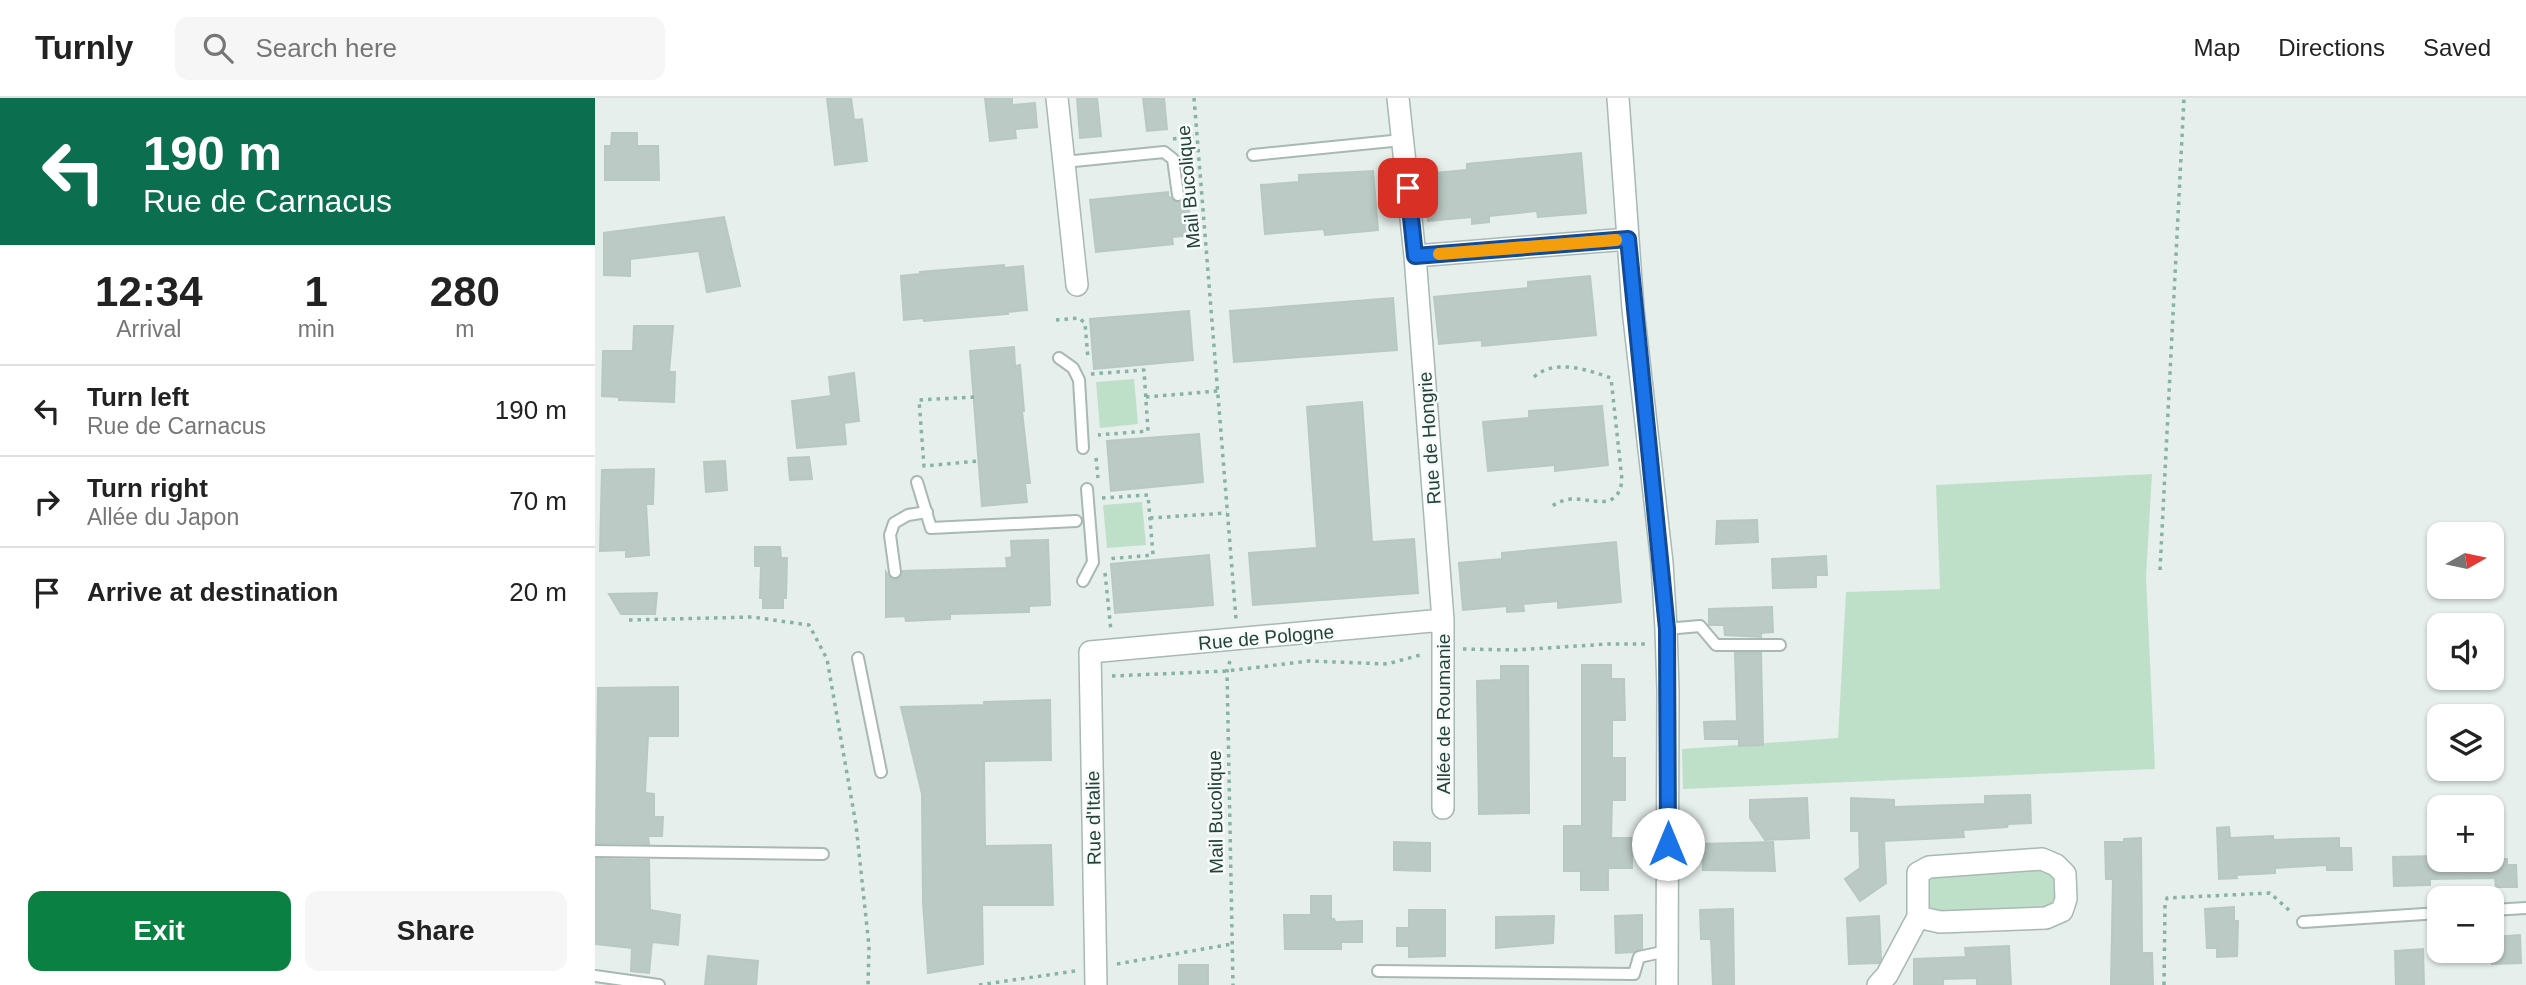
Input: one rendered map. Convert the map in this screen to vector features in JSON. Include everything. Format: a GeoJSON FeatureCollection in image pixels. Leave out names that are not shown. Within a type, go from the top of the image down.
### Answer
{"type":"FeatureCollection","features":[{"type":"Feature","properties":{"kind":"street"},"geometry":{"type":"LineString","coordinates":[[1058,98],[1077,285]]}},
{"type":"Feature","properties":{"kind":"street","name":"Rue de Hongrie"},"geometry":{"type":"LineString","coordinates":[[1398,98],[1415,256],[1443,620]]}},
{"type":"Feature","properties":{"kind":"street"},"geometry":{"type":"LineString","coordinates":[[1618,98],[1628,239],[1667,636],[1667,985]]}},
{"type":"Feature","properties":{"kind":"street"},"geometry":{"type":"LineString","coordinates":[[1415,256],[1628,239]]}},
{"type":"Feature","properties":{"kind":"street","name":"Rue de Pologne"},"geometry":{"type":"LineString","coordinates":[[1090,652],[1443,620]]}},
{"type":"Feature","properties":{"kind":"street","name":"Allée de Roumanie"},"geometry":{"type":"LineString","coordinates":[[1443,620],[1443,808]]}},
{"type":"Feature","properties":{"kind":"street","name":"Rue d'Italie"},"geometry":{"type":"LineString","coordinates":[[1090,652],[1096,985]]}},
{"type":"Feature","properties":{"kind":"street"},"geometry":{"type":"LineString","coordinates":[[1878,985],[1887,975],[1918,917],[1918,873],[1929,867],[2042,859],[2056,865],[2065,874],[2066,899],[2062,911],[2046,918],[1940,922],[1918,917]]}},
{"type":"Feature","properties":{"kind":"lane"},"geometry":{"type":"LineString","coordinates":[[1253,155],[1402,141]]}},
{"type":"Feature","properties":{"kind":"lane"},"geometry":{"type":"LineString","coordinates":[[1064,162],[1164,152],[1173,159],[1178,195]]}},
{"type":"Feature","properties":{"kind":"lane"},"geometry":{"type":"LineString","coordinates":[[1059,358],[1073,368],[1079,380],[1083,448]]}},
{"type":"Feature","properties":{"kind":"lane"},"geometry":{"type":"LineString","coordinates":[[917,482],[931,528],[1076,521]]}},
{"type":"Feature","properties":{"kind":"lane"},"geometry":{"type":"LineString","coordinates":[[1083,581],[1093,562],[1093,488]]}},
{"type":"Feature","properties":{"kind":"lane"},"geometry":{"type":"LineString","coordinates":[[895,572],[890,535],[894,523],[908,515],[927,513]]}},
{"type":"Feature","properties":{"kind":"lane"},"geometry":{"type":"LineString","coordinates":[[1667,636],[1700,626],[1716,645],[1780,645]]}},
{"type":"Feature","properties":{"kind":"lane"},"geometry":{"type":"LineString","coordinates":[[858,658],[880,772]]}},
{"type":"Feature","properties":{"kind":"lane"},"geometry":{"type":"LineString","coordinates":[[595,851],[823,855]]}},
{"type":"Feature","properties":{"kind":"lane"},"geometry":{"type":"LineString","coordinates":[[2504,909],[2526,908]]}},
{"type":"Feature","properties":{"kind":"lane"},"geometry":{"type":"LineString","coordinates":[[2303,922],[2427,914]]}},
{"type":"Feature","properties":{"kind":"lane"},"geometry":{"type":"LineString","coordinates":[[1378,971],[1634,974],[1639,957],[1667,951]]}},
{"type":"Feature","properties":{"kind":"lane"},"geometry":{"type":"LineString","coordinates":[[595,976],[659,985]]}},
{"type":"Feature","properties":{"kind":"path","name":"Mail Bucolique"},"geometry":{"type":"LineString","coordinates":[[1194,98],[1237,640],[1227,671],[1233,985]]}},
{"type":"Feature","properties":{"kind":"path"},"geometry":{"type":"LineString","coordinates":[[2160,570],[2184,98]]}},
{"type":"Feature","properties":{"kind":"path"},"geometry":{"type":"LineString","coordinates":[[1056,320],[1079,318],[1085,323],[1088,361]]}},
{"type":"Feature","properties":{"kind":"path"},"geometry":{"type":"LineString","coordinates":[[1534,377],[1542,370],[1580,367],[1611,378],[1621,489],[1616,496],[1605,502],[1575,499],[1559,501],[1550,507]]}},
{"type":"Feature","properties":{"kind":"path"},"geometry":{"type":"LineString","coordinates":[[1090,386],[1089,374],[1144,370],[1148,431],[1094,435]]}},
{"type":"Feature","properties":{"kind":"path"},"geometry":{"type":"LineString","coordinates":[[1146,397],[1218,391]]}},
{"type":"Feature","properties":{"kind":"path"},"geometry":{"type":"LineString","coordinates":[[974,397],[919,400],[924,466],[979,461]]}},
{"type":"Feature","properties":{"kind":"path"},"geometry":{"type":"LineString","coordinates":[[1093,488],[1095,448]]}},
{"type":"Feature","properties":{"kind":"path"},"geometry":{"type":"LineString","coordinates":[[1100,499],[1148,495],[1153,555],[1104,559]]}},
{"type":"Feature","properties":{"kind":"path"},"geometry":{"type":"LineString","coordinates":[[1150,518],[1227,513]]}},
{"type":"Feature","properties":{"kind":"path"},"geometry":{"type":"LineString","coordinates":[[1105,572],[1113,650]]}},
{"type":"Feature","properties":{"kind":"path"},"geometry":{"type":"LineString","coordinates":[[629,620],[752,617],[809,625],[827,659],[856,825],[869,946],[869,985]]}},
{"type":"Feature","properties":{"kind":"path"},"geometry":{"type":"LineString","coordinates":[[1090,678],[1227,671],[1309,661],[1387,664],[1443,649],[1516,650],[1608,644],[1667,636]]}},
{"type":"Feature","properties":{"kind":"path"},"geometry":{"type":"LineString","coordinates":[[2164,985],[2167,898],[2270,893],[2303,922]]}},
{"type":"Feature","properties":{"kind":"green space"},"geometry":{"type":"Polygon","coordinates":[[[1134,379],[1138,424],[1100,428],[1096,382],[1134,379]]]}},
{"type":"Feature","properties":{"kind":"green space"},"geometry":{"type":"Polygon","coordinates":[[[2152,474],[2146,577],[2155,769],[1683,789],[1682,749],[1838,738],[1846,592],[1940,589],[1936,485],[2152,474]]]}},
{"type":"Feature","properties":{"kind":"green space"},"geometry":{"type":"Polygon","coordinates":[[[1142,502],[1146,545],[1107,548],[1103,505],[1142,502]]]}},
{"type":"Feature","properties":{"kind":"green space"},"geometry":{"type":"Polygon","coordinates":[[[2030,867],[2053,872],[2056,892],[2047,909],[1940,913],[1927,904],[1927,878],[1935,873],[2030,867]]]}},
{"type":"Feature","properties":{"kind":"building"},"geometry":{"type":"Polygon","coordinates":[[[827,98],[851,98],[854,120],[862,119],[867,161],[835,165],[827,98]]]}},
{"type":"Feature","properties":{"kind":"building"},"geometry":{"type":"Polygon","coordinates":[[[985,98],[1012,98],[1012,105],[1035,103],[1037,127],[1015,129],[1016,138],[990,141],[985,98]]]}},
{"type":"Feature","properties":{"kind":"building"},"geometry":{"type":"Polygon","coordinates":[[[1077,98],[1097,98],[1101,136],[1080,138],[1077,98]]]}},
{"type":"Feature","properties":{"kind":"building"},"geometry":{"type":"Polygon","coordinates":[[[1143,98],[1164,98],[1167,129],[1147,131],[1143,98]]]}},
{"type":"Feature","properties":{"kind":"building"},"geometry":{"type":"Polygon","coordinates":[[[612,133],[637,133],[637,146],[658,146],[659,180],[605,180],[605,146],[611,146],[612,133]]]}},
{"type":"Feature","properties":{"kind":"building"},"geometry":{"type":"Polygon","coordinates":[[[1581,153],[1586,213],[1538,217],[1537,211],[1489,216],[1489,222],[1472,224],[1472,217],[1428,221],[1424,174],[1467,170],[1467,164],[1581,153]]]}},
{"type":"Feature","properties":{"kind":"building"},"geometry":{"type":"Polygon","coordinates":[[[1373,171],[1378,230],[1325,235],[1324,229],[1265,234],[1261,185],[1299,182],[1299,175],[1373,171]]]}},
{"type":"Feature","properties":{"kind":"building"},"geometry":{"type":"Polygon","coordinates":[[[1168,192],[1168,196],[1176,202],[1182,202],[1187,194],[1192,235],[1172,237],[1173,244],[1096,252],[1090,200],[1168,192]]]}},
{"type":"Feature","properties":{"kind":"building"},"geometry":{"type":"Polygon","coordinates":[[[724,217],[740,286],[707,292],[699,251],[630,259],[630,276],[604,275],[604,233],[724,217]]]}},
{"type":"Feature","properties":{"kind":"building"},"geometry":{"type":"Polygon","coordinates":[[[1004,265],[1004,268],[1023,266],[1027,310],[924,321],[924,318],[904,320],[901,276],[1004,265]]]}},
{"type":"Feature","properties":{"kind":"building"},"geometry":{"type":"Polygon","coordinates":[[[1590,276],[1596,335],[1482,346],[1482,340],[1439,344],[1434,297],[1528,288],[1528,282],[1590,276]]]}},
{"type":"Feature","properties":{"kind":"building"},"geometry":{"type":"Polygon","coordinates":[[[1393,298],[1397,350],[1234,362],[1230,311],[1393,298]]]}},
{"type":"Feature","properties":{"kind":"building"},"geometry":{"type":"Polygon","coordinates":[[[1189,311],[1193,360],[1094,369],[1090,319],[1189,311]]]}},
{"type":"Feature","properties":{"kind":"building"},"geometry":{"type":"Polygon","coordinates":[[[634,326],[673,326],[669,372],[675,372],[674,402],[619,400],[619,397],[602,396],[603,351],[633,351],[634,326]]]}},
{"type":"Feature","properties":{"kind":"building"},"geometry":{"type":"Polygon","coordinates":[[[1014,347],[1015,366],[1020,365],[1024,411],[1030,483],[1025,483],[1027,502],[982,506],[970,351],[1014,347]]]}},
{"type":"Feature","properties":{"kind":"building"},"geometry":{"type":"Polygon","coordinates":[[[854,373],[859,421],[844,423],[846,444],[797,448],[792,401],[831,396],[829,377],[854,373]]]}},
{"type":"Feature","properties":{"kind":"building"},"geometry":{"type":"Polygon","coordinates":[[[1362,402],[1372,542],[1414,539],[1418,593],[1253,605],[1249,553],[1317,548],[1307,407],[1362,402]]]}},
{"type":"Feature","properties":{"kind":"building"},"geometry":{"type":"Polygon","coordinates":[[[1602,406],[1608,465],[1555,471],[1555,465],[1488,471],[1483,422],[1529,418],[1529,411],[1602,406]]]}},
{"type":"Feature","properties":{"kind":"building"},"geometry":{"type":"Polygon","coordinates":[[[1199,434],[1203,482],[1111,491],[1107,441],[1199,434]]]}},
{"type":"Feature","properties":{"kind":"building"},"geometry":{"type":"Polygon","coordinates":[[[809,457],[812,479],[790,480],[788,458],[809,457]]]}},
{"type":"Feature","properties":{"kind":"building"},"geometry":{"type":"Polygon","coordinates":[[[725,461],[727,490],[706,492],[704,462],[725,461]]]}},
{"type":"Feature","properties":{"kind":"building"},"geometry":{"type":"Polygon","coordinates":[[[654,469],[653,504],[646,504],[649,555],[626,557],[626,550],[600,551],[602,470],[654,469]]]}},
{"type":"Feature","properties":{"kind":"building"},"geometry":{"type":"Polygon","coordinates":[[[1757,520],[1758,542],[1716,544],[1717,521],[1757,520]]]}},
{"type":"Feature","properties":{"kind":"building"},"geometry":{"type":"Polygon","coordinates":[[[1048,540],[1050,605],[1029,606],[1029,612],[950,614],[950,619],[906,621],[905,616],[886,617],[886,572],[895,580],[900,578],[903,571],[1007,568],[1006,558],[1012,557],[1011,541],[1048,540]]]}},
{"type":"Feature","properties":{"kind":"building"},"geometry":{"type":"Polygon","coordinates":[[[1616,542],[1621,602],[1558,608],[1558,601],[1523,604],[1524,611],[1507,612],[1507,606],[1463,610],[1459,563],[1502,559],[1502,553],[1616,542]]]}},
{"type":"Feature","properties":{"kind":"building"},"geometry":{"type":"Polygon","coordinates":[[[755,547],[780,547],[781,558],[787,558],[786,598],[783,598],[783,608],[763,608],[763,598],[760,598],[761,566],[755,566],[755,547]]]}},
{"type":"Feature","properties":{"kind":"building"},"geometry":{"type":"Polygon","coordinates":[[[1209,555],[1213,605],[1115,613],[1111,564],[1209,555]]]}},
{"type":"Feature","properties":{"kind":"building"},"geometry":{"type":"Polygon","coordinates":[[[1826,556],[1827,575],[1816,575],[1816,587],[1773,588],[1772,559],[1826,556]]]}},
{"type":"Feature","properties":{"kind":"building"},"geometry":{"type":"Polygon","coordinates":[[[657,593],[655,614],[621,614],[609,594],[657,593]]]}},
{"type":"Feature","properties":{"kind":"building"},"geometry":{"type":"Polygon","coordinates":[[[1772,607],[1773,632],[1761,633],[1761,637],[1725,635],[1724,625],[1709,625],[1709,609],[1772,607]]]}},
{"type":"Feature","properties":{"kind":"building"},"geometry":{"type":"Polygon","coordinates":[[[1735,653],[1761,653],[1763,745],[1739,746],[1739,739],[1705,739],[1704,722],[1737,721],[1735,653]]]}},
{"type":"Feature","properties":{"kind":"building"},"geometry":{"type":"Polygon","coordinates":[[[1582,665],[1611,665],[1611,679],[1624,679],[1625,720],[1612,720],[1612,758],[1625,758],[1625,800],[1612,800],[1611,838],[1632,838],[1632,868],[1608,868],[1608,890],[1581,890],[1581,871],[1564,871],[1564,826],[1582,826],[1582,665]]]}},
{"type":"Feature","properties":{"kind":"building"},"geometry":{"type":"Polygon","coordinates":[[[1501,666],[1528,666],[1529,813],[1479,814],[1477,681],[1501,680],[1501,666]]]}},
{"type":"Feature","properties":{"kind":"building"},"geometry":{"type":"Polygon","coordinates":[[[678,687],[678,736],[648,736],[645,793],[654,794],[654,817],[663,817],[662,836],[648,836],[649,844],[596,843],[598,688],[678,687]]]}},
{"type":"Feature","properties":{"kind":"building"},"geometry":{"type":"Polygon","coordinates":[[[1050,700],[1051,760],[984,761],[985,846],[1051,845],[1053,905],[982,905],[983,964],[928,973],[923,903],[922,794],[901,707],[1050,700]]]}},
{"type":"Feature","properties":{"kind":"building"},"geometry":{"type":"Polygon","coordinates":[[[2030,795],[2031,823],[1963,830],[1964,837],[1884,841],[1886,883],[1860,901],[1845,879],[1860,868],[1859,831],[1851,831],[1851,798],[1894,800],[1894,807],[1985,804],[1985,796],[2030,795]]]}},
{"type":"Feature","properties":{"kind":"building"},"geometry":{"type":"Polygon","coordinates":[[[1807,798],[1809,838],[1765,840],[1750,818],[1750,800],[1807,798]]]}},
{"type":"Feature","properties":{"kind":"building"},"geometry":{"type":"Polygon","coordinates":[[[2229,827],[2230,838],[2339,838],[2339,848],[2351,848],[2352,870],[2327,870],[2327,865],[2275,868],[2275,873],[2236,875],[2237,878],[2219,879],[2217,828],[2229,827]]]}},
{"type":"Feature","properties":{"kind":"building"},"geometry":{"type":"Polygon","coordinates":[[[2141,838],[2142,953],[2152,953],[2153,985],[2111,985],[2113,879],[2106,879],[2105,842],[2141,838]]]}},
{"type":"Feature","properties":{"kind":"building"},"geometry":{"type":"Polygon","coordinates":[[[1394,842],[1430,843],[1430,871],[1394,870],[1394,842]]]}},
{"type":"Feature","properties":{"kind":"building"},"geometry":{"type":"Polygon","coordinates":[[[1773,842],[1775,871],[1703,870],[1702,844],[1773,842]]]}},
{"type":"Feature","properties":{"kind":"building"},"geometry":{"type":"Polygon","coordinates":[[[2427,856],[2427,872],[2504,872],[2504,859],[2507,859],[2507,865],[2516,865],[2517,887],[2496,886],[2495,878],[2430,879],[2430,885],[2394,886],[2393,857],[2427,856]]]}},
{"type":"Feature","properties":{"kind":"building"},"geometry":{"type":"Polygon","coordinates":[[[596,859],[649,860],[650,910],[680,915],[678,945],[652,942],[649,973],[631,971],[632,948],[595,944],[596,859]]]}},
{"type":"Feature","properties":{"kind":"building"},"geometry":{"type":"Polygon","coordinates":[[[1311,896],[1331,896],[1331,919],[1335,922],[1362,921],[1362,942],[1341,942],[1341,949],[1285,949],[1284,915],[1311,915],[1311,896]]]}},
{"type":"Feature","properties":{"kind":"building"},"geometry":{"type":"Polygon","coordinates":[[[2234,907],[2234,921],[2238,921],[2237,956],[2217,957],[2217,948],[2207,948],[2205,909],[2234,907]]]}},
{"type":"Feature","properties":{"kind":"building"},"geometry":{"type":"Polygon","coordinates":[[[1733,909],[1734,985],[1713,985],[1711,939],[1701,939],[1700,910],[1733,909]]]}},
{"type":"Feature","properties":{"kind":"building"},"geometry":{"type":"Polygon","coordinates":[[[1409,910],[1445,910],[1445,956],[1409,957],[1409,946],[1397,946],[1397,928],[1409,928],[1409,910]]]}},
{"type":"Feature","properties":{"kind":"building"},"geometry":{"type":"Polygon","coordinates":[[[1642,915],[1642,948],[1633,952],[1616,953],[1615,916],[1642,915]]]}},
{"type":"Feature","properties":{"kind":"building"},"geometry":{"type":"Polygon","coordinates":[[[1554,916],[1553,943],[1496,948],[1496,917],[1554,916]]]}},
{"type":"Feature","properties":{"kind":"building"},"geometry":{"type":"Polygon","coordinates":[[[1879,916],[1879,963],[1849,964],[1847,918],[1879,916]]]}},
{"type":"Feature","properties":{"kind":"building"},"geometry":{"type":"Polygon","coordinates":[[[2520,935],[2521,963],[2492,964],[2504,963],[2504,936],[2520,935]]]}},
{"type":"Feature","properties":{"kind":"building"},"geometry":{"type":"Polygon","coordinates":[[[2009,946],[2011,985],[1977,985],[1977,978],[1943,979],[1943,985],[1914,985],[1914,959],[1966,957],[1965,948],[2009,946]]]}},
{"type":"Feature","properties":{"kind":"building"},"geometry":{"type":"Polygon","coordinates":[[[2423,949],[2424,985],[2396,985],[2395,951],[2423,949]]]}},
{"type":"Feature","properties":{"kind":"building"},"geometry":{"type":"Polygon","coordinates":[[[708,956],[758,961],[756,985],[705,985],[708,956]]]}},
{"type":"Feature","properties":{"kind":"building"},"geometry":{"type":"Polygon","coordinates":[[[1179,965],[1208,965],[1208,985],[1179,985],[1179,965]]]}},
{"type":"Feature","properties":{"kind":"slow traffic"},"geometry":{"type":"LineString","coordinates":[[1439,254],[1616,240]]}},
{"type":"Feature","properties":{"kind":"route"},"geometry":{"type":"LineString","coordinates":[[1408,188],[1415,256],[1628,239],[1667,629],[1668,844]]}}]}
